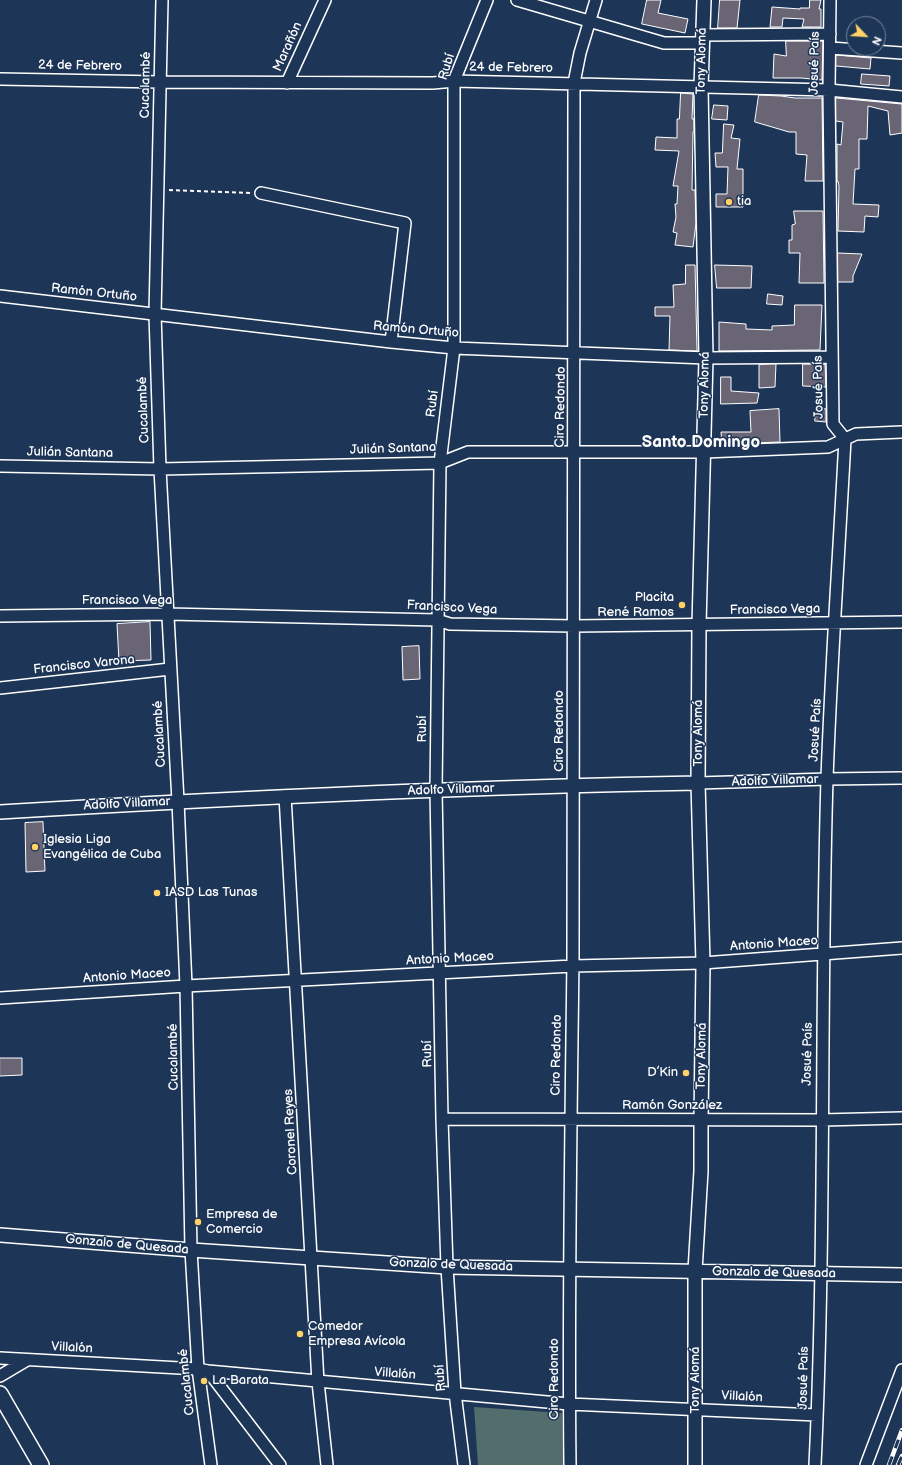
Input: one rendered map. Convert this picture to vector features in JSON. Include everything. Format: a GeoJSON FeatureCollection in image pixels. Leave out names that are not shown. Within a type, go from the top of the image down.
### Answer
{"type":"FeatureCollection","features":[{"type":"Feature","properties":{"kind":"main road"},"geometry":{"type":"LineString","coordinates":[[0,1394],[41,1465]]}},
{"type":"Feature","properties":{"kind":"street","name":"Cucalambé"},"geometry":{"type":"LineString","coordinates":[[162,0],[155,314],[160,469],[178,801],[186,986],[192,1250],[211,1465]]}},
{"type":"Feature","properties":{"kind":"street","name":"Marañón"},"geometry":{"type":"LineString","coordinates":[[287,83],[325,0]]}},
{"type":"Feature","properties":{"kind":"street","name":"Rubí"},"geometry":{"type":"LineString","coordinates":[[464,1465],[455,1392],[442,1119],[436,790],[437,620],[440,463],[454,348],[454,81],[486,0]]}},
{"type":"Feature","properties":{"kind":"street"},"geometry":{"type":"LineString","coordinates":[[516,0],[664,43],[702,39],[830,34]]}},
{"type":"Feature","properties":{"kind":"street","name":"Ciro Redondo"},"geometry":{"type":"LineString","coordinates":[[570,1465],[569,1268],[574,785],[574,84],[580,53],[596,0]]}},
{"type":"Feature","properties":{"kind":"street","name":"Tony Alomá"},"geometry":{"type":"LineString","coordinates":[[695,1465],[695,1271],[702,1171],[701,1120],[703,963],[698,783],[699,625],[706,358],[701,87],[704,0]]}},
{"type":"Feature","properties":{"kind":"street","name":"Josué País"},"geometry":{"type":"LineString","coordinates":[[815,1465],[821,1274],[827,779],[834,623],[845,439],[833,424],[829,90],[830,0]]}},
{"type":"Feature","properties":{"kind":"street"},"geometry":{"type":"LineString","coordinates":[[830,48],[902,53]]}},
{"type":"Feature","properties":{"kind":"street","name":"24 de Febrero"},"geometry":{"type":"LineString","coordinates":[[0,79],[287,83],[433,83],[454,81],[829,90],[902,97]]}},
{"type":"Feature","properties":{"kind":"street"},"geometry":{"type":"LineString","coordinates":[[261,193],[405,223],[391,342]]}},
{"type":"Feature","properties":{"kind":"street","name":"Ramón Ortuño"},"geometry":{"type":"LineString","coordinates":[[0,296],[391,342],[454,348],[706,358],[832,357]]}},
{"type":"Feature","properties":{"kind":"street","name":"Julián Santana"},"geometry":{"type":"LineString","coordinates":[[0,466],[160,469],[440,463],[468,452],[704,452],[828,447],[856,434],[902,432]]}},
{"type":"Feature","properties":{"kind":"street","name":"Francisco Vega"},"geometry":{"type":"LineString","coordinates":[[0,616],[168,614],[437,620],[450,624],[574,626],[902,622]]}},
{"type":"Feature","properties":{"kind":"street","name":"Francisco Varona"},"geometry":{"type":"LineString","coordinates":[[0,688],[170,669]]}},
{"type":"Feature","properties":{"kind":"street","name":"Adolfo Villamar"},"geometry":{"type":"LineString","coordinates":[[0,812],[178,801],[436,790],[574,785],[902,778]]}},
{"type":"Feature","properties":{"kind":"street","name":"Coronel Reyes"},"geometry":{"type":"LineString","coordinates":[[285,796],[318,1382],[327,1465]]}},
{"type":"Feature","properties":{"kind":"street","name":"Antonio Maceo"},"geometry":{"type":"LineString","coordinates":[[0,998],[186,986],[572,966],[703,963],[902,948]]}},
{"type":"Feature","properties":{"kind":"street","name":"Ramón González"},"geometry":{"type":"LineString","coordinates":[[442,1119],[822,1120],[902,1118]]}},
{"type":"Feature","properties":{"kind":"street","name":"Gonzalo de Quesada"},"geometry":{"type":"LineString","coordinates":[[0,1235],[192,1250],[448,1267],[902,1275]]}},
{"type":"Feature","properties":{"kind":"street","name":"Villalón"},"geometry":{"type":"LineString","coordinates":[[0,1358],[203,1370],[318,1382],[455,1392],[569,1404],[817,1415]]}},
{"type":"Feature","properties":{"kind":"street"},"geometry":{"type":"LineString","coordinates":[[0,1376],[27,1360]]}},
{"type":"Feature","properties":{"kind":"street"},"geometry":{"type":"LineString","coordinates":[[203,1370],[280,1465]]}},
{"type":"Feature","properties":{"kind":"street"},"geometry":{"type":"LineString","coordinates":[[866,1465],[902,1370]]}},
{"type":"Feature","properties":{"kind":"path"},"geometry":{"type":"LineString","coordinates":[[158,190],[261,193]]}},
{"type":"Feature","properties":{"kind":"green space"},"geometry":{"type":"Polygon","coordinates":[[[474,1407],[562,1413],[563,1465],[478,1465],[474,1407]]]}},
{"type":"Feature","properties":{"kind":"building"},"geometry":{"type":"Polygon","coordinates":[[[647,0],[661,0],[658,13],[688,19],[685,33],[642,24],[647,0]]]}},
{"type":"Feature","properties":{"kind":"building"},"geometry":{"type":"Polygon","coordinates":[[[720,0],[740,0],[737,28],[718,28],[720,0]]]}},
{"type":"Feature","properties":{"kind":"building"},"geometry":{"type":"Polygon","coordinates":[[[810,0],[821,0],[819,9],[821,9],[821,27],[802,27],[804,19],[783,18],[782,27],[770,27],[772,7],[800,9],[809,8],[810,0]]]}},
{"type":"Feature","properties":{"kind":"building"},"geometry":{"type":"Polygon","coordinates":[[[786,41],[823,41],[822,80],[773,78],[774,54],[786,56],[786,41]]]}},
{"type":"Feature","properties":{"kind":"building"},"geometry":{"type":"Polygon","coordinates":[[[836,55],[871,58],[870,69],[836,66],[836,55]]]}},
{"type":"Feature","properties":{"kind":"building"},"geometry":{"type":"Polygon","coordinates":[[[862,74],[890,76],[889,86],[861,84],[862,74]]]}},
{"type":"Feature","properties":{"kind":"building"},"geometry":{"type":"Polygon","coordinates":[[[681,93],[693,94],[692,119],[694,119],[694,132],[692,190],[695,190],[696,223],[693,247],[675,245],[677,233],[673,232],[676,217],[675,204],[677,204],[678,186],[673,186],[679,151],[655,150],[656,137],[677,138],[677,119],[679,119],[681,93]]]}},
{"type":"Feature","properties":{"kind":"building"},"geometry":{"type":"Polygon","coordinates":[[[759,95],[795,98],[822,98],[823,181],[805,181],[807,155],[796,154],[796,132],[789,132],[755,122],[759,95]]]}},
{"type":"Feature","properties":{"kind":"building"},"geometry":{"type":"Polygon","coordinates":[[[836,98],[902,104],[902,133],[890,135],[888,111],[868,106],[867,139],[859,139],[859,169],[855,169],[853,204],[879,205],[878,217],[865,216],[864,232],[838,231],[839,186],[837,181],[837,144],[841,145],[843,122],[836,121],[836,98]]]}},
{"type":"Feature","properties":{"kind":"building"},"geometry":{"type":"Polygon","coordinates":[[[714,105],[728,106],[727,120],[712,119],[714,105]]]}},
{"type":"Feature","properties":{"kind":"building"},"geometry":{"type":"Polygon","coordinates":[[[724,124],[734,125],[731,138],[740,139],[737,169],[743,169],[743,207],[716,207],[716,194],[727,194],[728,167],[716,167],[715,153],[722,153],[724,124]]]}},
{"type":"Feature","properties":{"kind":"building"},"geometry":{"type":"Polygon","coordinates":[[[794,211],[823,211],[824,283],[799,283],[800,253],[789,253],[789,240],[792,240],[792,225],[795,224],[794,211]]]}},
{"type":"Feature","properties":{"kind":"building"},"geometry":{"type":"Polygon","coordinates":[[[838,253],[862,254],[853,276],[853,282],[838,282],[838,253]]]}},
{"type":"Feature","properties":{"kind":"building"},"geometry":{"type":"Polygon","coordinates":[[[686,265],[695,265],[697,351],[669,350],[670,316],[655,316],[655,307],[674,307],[673,285],[685,284],[686,265]]]}},
{"type":"Feature","properties":{"kind":"building"},"geometry":{"type":"Polygon","coordinates":[[[715,265],[752,266],[751,288],[717,288],[715,265]]]}},
{"type":"Feature","properties":{"kind":"building"},"geometry":{"type":"Polygon","coordinates":[[[768,294],[783,296],[782,305],[767,304],[768,294]]]}},
{"type":"Feature","properties":{"kind":"building"},"geometry":{"type":"Polygon","coordinates":[[[795,305],[822,305],[820,350],[719,351],[719,322],[746,324],[746,329],[772,330],[772,326],[794,325],[795,305]]]}},
{"type":"Feature","properties":{"kind":"building"},"geometry":{"type":"Polygon","coordinates":[[[776,364],[775,387],[759,388],[759,365],[776,364]]]}},
{"type":"Feature","properties":{"kind":"building"},"geometry":{"type":"Polygon","coordinates":[[[803,364],[825,364],[826,387],[803,386],[803,364]]]}},
{"type":"Feature","properties":{"kind":"building"},"geometry":{"type":"Polygon","coordinates":[[[721,377],[731,377],[731,391],[759,393],[757,403],[721,404],[721,377]]]}},
{"type":"Feature","properties":{"kind":"building"},"geometry":{"type":"Polygon","coordinates":[[[817,408],[826,409],[826,422],[815,421],[817,408]]]}},
{"type":"Feature","properties":{"kind":"building"},"geometry":{"type":"Polygon","coordinates":[[[779,409],[780,442],[722,444],[721,432],[751,432],[750,411],[779,409]]]}},
{"type":"Feature","properties":{"kind":"building"},"geometry":{"type":"Polygon","coordinates":[[[150,622],[151,660],[119,661],[117,624],[150,622]]]}},
{"type":"Feature","properties":{"kind":"building"},"geometry":{"type":"Polygon","coordinates":[[[419,646],[420,679],[403,680],[402,647],[419,646]]]}},
{"type":"Feature","properties":{"kind":"building","name":"Iglesia Liga Evangélica de Cuba"},"geometry":{"type":"Polygon","coordinates":[[[43,822],[45,871],[26,872],[25,823],[43,822]]]}},
{"type":"Feature","properties":{"kind":"building"},"geometry":{"type":"Polygon","coordinates":[[[0,1058],[22,1058],[22,1075],[0,1076],[0,1058]]]}},
{"type":"Feature","properties":{"kind":"railway"},"geometry":{"type":"LineString","coordinates":[[889,1465],[902,1430]]}},
{"type":"Feature","properties":{"kind":"railway"},"geometry":{"type":"LineString","coordinates":[[898,1465],[902,1456]]}},
{"type":"Feature","properties":{"kind":"place","name":"tia"},"geometry":{"type":"Point","coordinates":[729,202]}},
{"type":"Feature","properties":{"kind":"place","name":"Placita René Ramos"},"geometry":{"type":"Point","coordinates":[682,605]}},
{"type":"Feature","properties":{"kind":"place","name":"Iglesia Liga Evangélica de Cuba"},"geometry":{"type":"Point","coordinates":[35,847]}},
{"type":"Feature","properties":{"kind":"place","name":"IASD Las Tunas"},"geometry":{"type":"Point","coordinates":[157,893]}},
{"type":"Feature","properties":{"kind":"place","name":"D’Kin"},"geometry":{"type":"Point","coordinates":[686,1073]}},
{"type":"Feature","properties":{"kind":"place","name":"Empresa de Comercio"},"geometry":{"type":"Point","coordinates":[198,1222]}},
{"type":"Feature","properties":{"kind":"place","name":"Comedor Empresa Avícola"},"geometry":{"type":"Point","coordinates":[300,1334]}},
{"type":"Feature","properties":{"kind":"place","name":"La Barata"},"geometry":{"type":"Point","coordinates":[204,1381]}},
{"type":"Feature","properties":{"kind":"district","name":"Santo Domingo"},"geometry":{"type":"Point","coordinates":[701,443]}}]}
